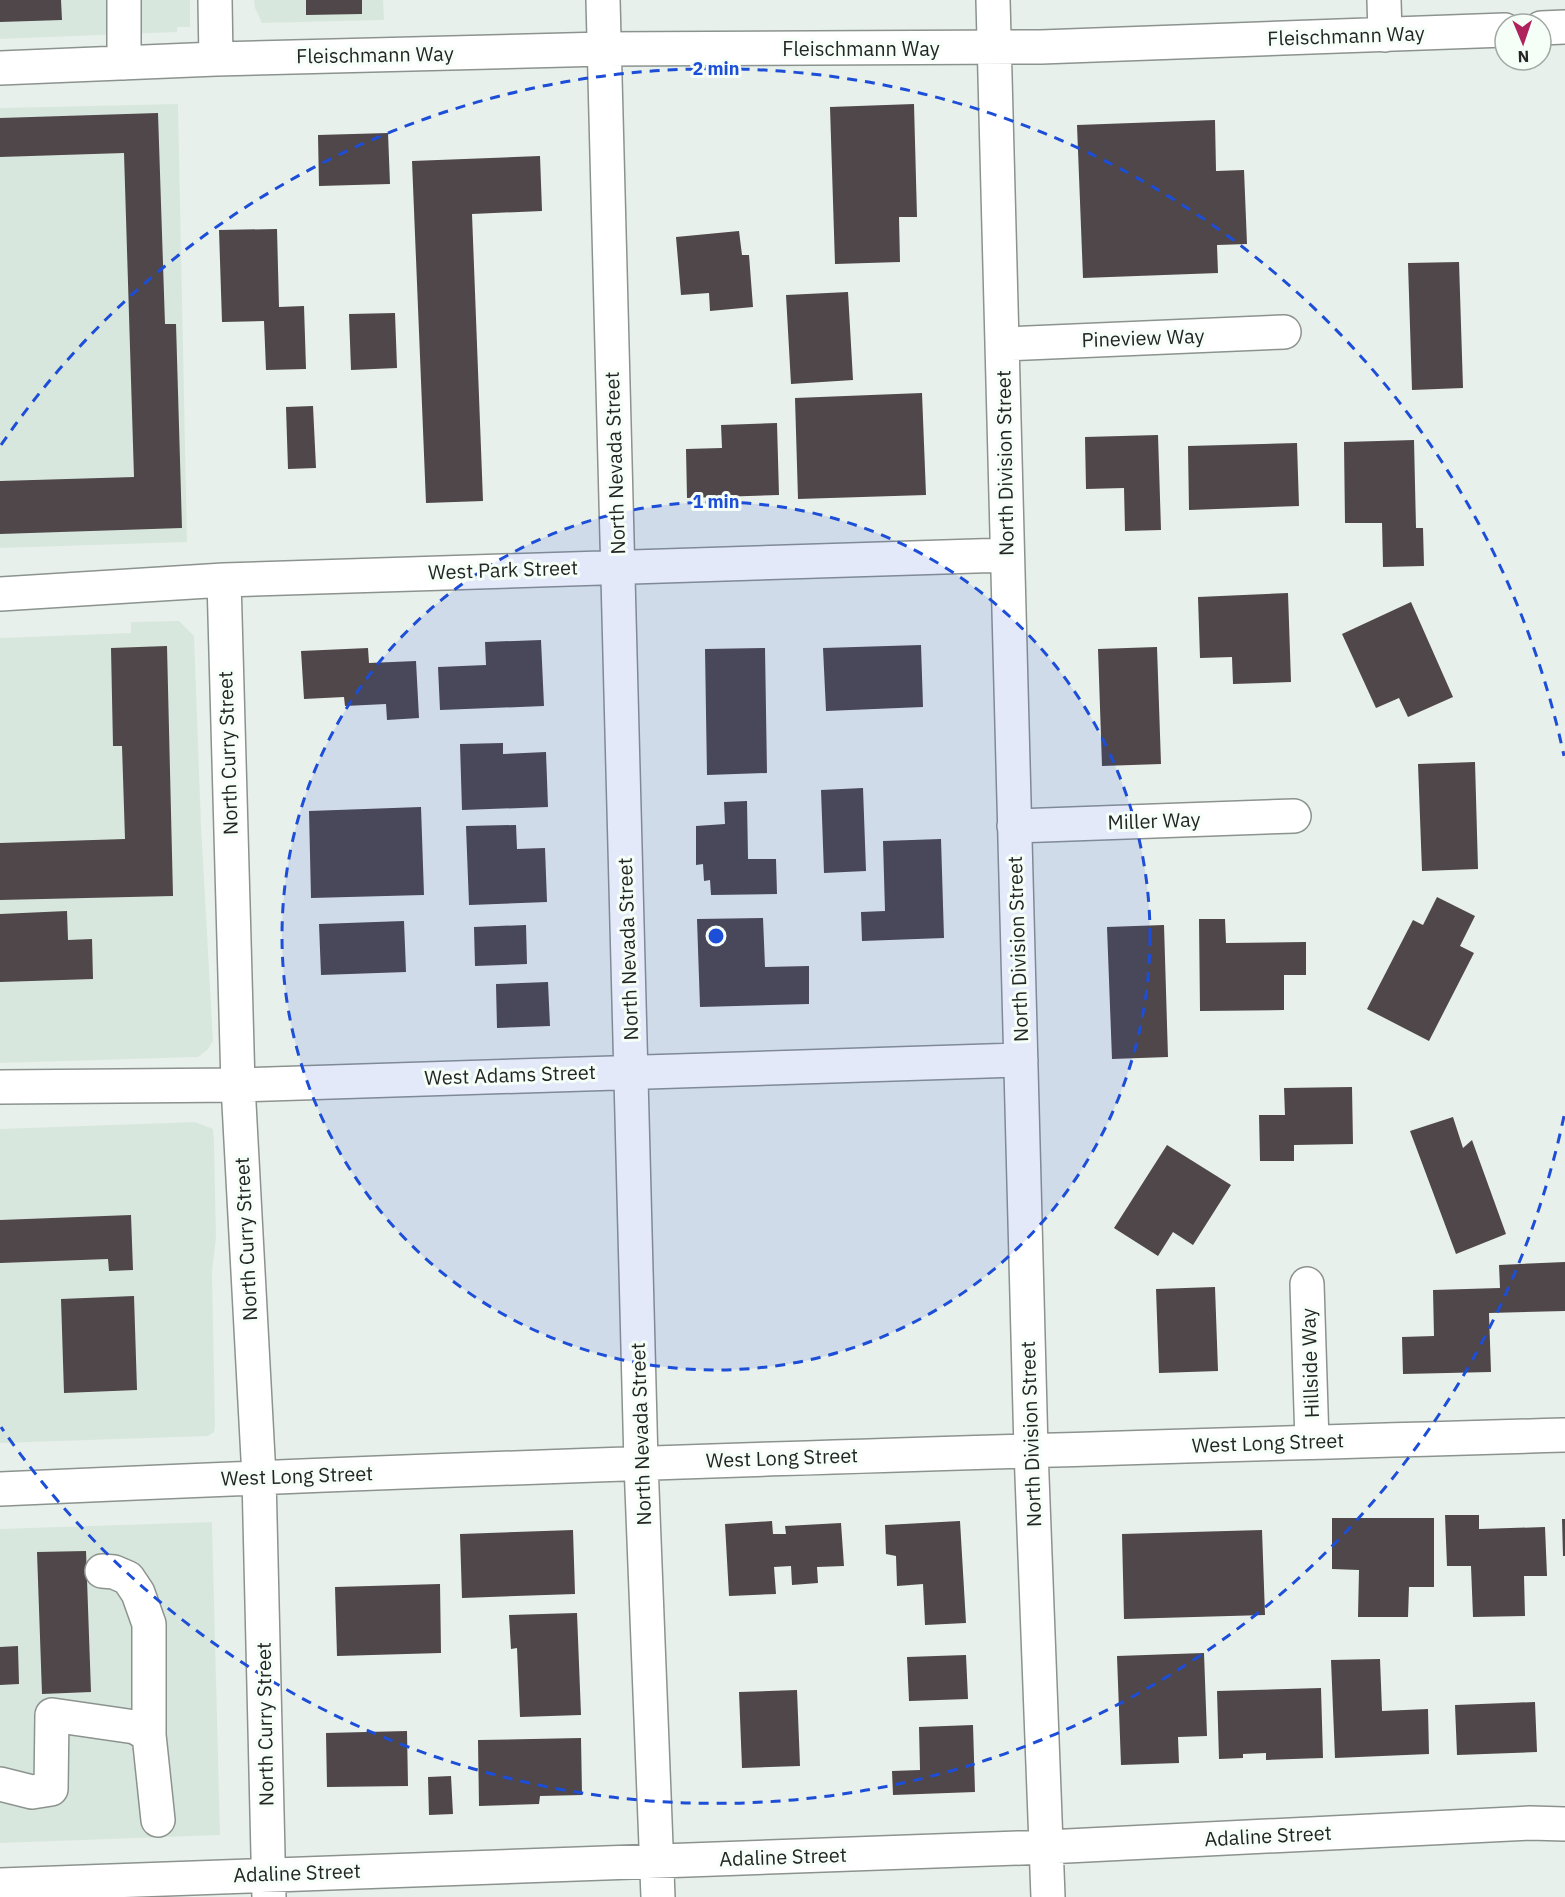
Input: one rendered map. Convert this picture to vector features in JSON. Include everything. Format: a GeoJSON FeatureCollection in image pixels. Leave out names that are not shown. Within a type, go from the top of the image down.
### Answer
{"type":"FeatureCollection","features":[{"type":"Feature","properties":{"kind":"street"},"geometry":{"type":"LineString","coordinates":[[124,0],[124,63]]}},
{"type":"Feature","properties":{"kind":"street"},"geometry":{"type":"LineString","coordinates":[[215,0],[216,59]]}},
{"type":"Feature","properties":{"kind":"street","name":"North Nevada Street"},"geometry":{"type":"LineString","coordinates":[[603,0],[641,1463],[658,1897]]}},
{"type":"Feature","properties":{"kind":"street","name":"North Division Street"},"geometry":{"type":"LineString","coordinates":[[993,0],[1031,1450],[1048,1897]]}},
{"type":"Feature","properties":{"kind":"street"},"geometry":{"type":"LineString","coordinates":[[1384,0],[1385,35]]}},
{"type":"Feature","properties":{"kind":"street","name":"Fleischmann Way"},"geometry":{"type":"LineString","coordinates":[[0,68],[216,59],[604,50],[994,48],[1493,30]]}},
{"type":"Feature","properties":{"kind":"street","name":"Pineview Way"},"geometry":{"type":"LineString","coordinates":[[1002,344],[1284,332]]}},
{"type":"Feature","properties":{"kind":"street","name":"West Park Street"},"geometry":{"type":"LineString","coordinates":[[0,594],[224,580],[1007,555]]}},
{"type":"Feature","properties":{"kind":"street","name":"North Curry Street"},"geometry":{"type":"LineString","coordinates":[[224,580],[238,1085],[259,1477],[268,1886]]}},
{"type":"Feature","properties":{"kind":"street","name":"Miller Way"},"geometry":{"type":"LineString","coordinates":[[1014,826],[1294,816]]}},
{"type":"Feature","properties":{"kind":"street","name":"West Adams Street"},"geometry":{"type":"LineString","coordinates":[[0,1087],[238,1085],[1021,1060]]}},
{"type":"Feature","properties":{"kind":"street","name":"Hillside Way"},"geometry":{"type":"LineString","coordinates":[[1307,1284],[1312,1442]]}},
{"type":"Feature","properties":{"kind":"street","name":"West Long Street"},"geometry":{"type":"LineString","coordinates":[[0,1489],[641,1463],[1565,1435]]}},
{"type":"Feature","properties":{"kind":"street"},"geometry":{"type":"LineString","coordinates":[[102,1571],[114,1572],[128,1578],[138,1593],[149,1624],[149,1735],[158,1820]]}},
{"type":"Feature","properties":{"kind":"street"},"geometry":{"type":"LineString","coordinates":[[0,1784],[32,1792],[51,1789],[52,1714],[135,1727],[149,1735]]}},
{"type":"Feature","properties":{"kind":"street","name":"Adaline Street"},"geometry":{"type":"LineString","coordinates":[[0,1885],[268,1886],[657,1862],[1047,1847],[1530,1823],[1565,1824]]}},
{"type":"Feature","properties":{"kind":"shaded area"},"geometry":{"type":"Polygon","coordinates":[[[0,0],[190,0],[190,27],[177,27],[177,32],[0,39],[0,0]]]}},
{"type":"Feature","properties":{"kind":"shaded area"},"geometry":{"type":"Polygon","coordinates":[[[254,0],[383,0],[384,20],[262,23],[254,0]]]}},
{"type":"Feature","properties":{"kind":"shaded area"},"geometry":{"type":"Polygon","coordinates":[[[178,104],[187,542],[0,548],[0,108],[178,104]]]}},
{"type":"Feature","properties":{"kind":"shaded area"},"geometry":{"type":"Polygon","coordinates":[[[179,621],[194,636],[201,825],[213,1041],[198,1057],[0,1063],[0,638],[131,633],[131,622],[179,621]]]}},
{"type":"Feature","properties":{"kind":"shaded area"},"geometry":{"type":"Polygon","coordinates":[[[195,1122],[213,1129],[214,1142],[216,1238],[212,1271],[214,1432],[208,1436],[0,1443],[0,1129],[195,1122]]]}},
{"type":"Feature","properties":{"kind":"shaded area"},"geometry":{"type":"Polygon","coordinates":[[[212,1522],[220,1835],[0,1843],[0,1529],[212,1522]]]}},
{"type":"Feature","properties":{"kind":"building"},"geometry":{"type":"Polygon","coordinates":[[[0,0],[61,0],[62,20],[0,22],[0,0]]]}},
{"type":"Feature","properties":{"kind":"building"},"geometry":{"type":"Polygon","coordinates":[[[306,0],[362,0],[362,14],[306,15],[306,0]]]}},
{"type":"Feature","properties":{"kind":"building"},"geometry":{"type":"Polygon","coordinates":[[[914,104],[917,217],[899,217],[900,262],[835,264],[830,107],[914,104]]]}},
{"type":"Feature","properties":{"kind":"building"},"geometry":{"type":"Polygon","coordinates":[[[158,113],[165,324],[176,324],[182,528],[0,534],[0,481],[134,477],[124,153],[0,157],[0,118],[158,113]]]}},
{"type":"Feature","properties":{"kind":"building"},"geometry":{"type":"Polygon","coordinates":[[[1215,120],[1216,171],[1244,170],[1247,244],[1217,245],[1218,273],[1083,278],[1077,125],[1215,120]]]}},
{"type":"Feature","properties":{"kind":"building"},"geometry":{"type":"Polygon","coordinates":[[[388,133],[390,184],[319,186],[318,135],[388,133]]]}},
{"type":"Feature","properties":{"kind":"building"},"geometry":{"type":"Polygon","coordinates":[[[540,156],[542,211],[472,214],[483,501],[426,503],[412,161],[540,156]]]}},
{"type":"Feature","properties":{"kind":"building"},"geometry":{"type":"Polygon","coordinates":[[[277,229],[279,307],[304,306],[306,369],[266,370],[264,321],[222,322],[219,230],[277,229]]]}},
{"type":"Feature","properties":{"kind":"building"},"geometry":{"type":"Polygon","coordinates":[[[739,231],[742,255],[749,255],[753,307],[710,311],[709,293],[681,295],[676,237],[739,231]]]}},
{"type":"Feature","properties":{"kind":"building"},"geometry":{"type":"Polygon","coordinates":[[[1459,262],[1463,388],[1412,390],[1408,263],[1459,262]]]}},
{"type":"Feature","properties":{"kind":"building"},"geometry":{"type":"Polygon","coordinates":[[[848,292],[853,380],[791,384],[786,295],[848,292]]]}},
{"type":"Feature","properties":{"kind":"building"},"geometry":{"type":"Polygon","coordinates":[[[395,313],[397,368],[351,370],[349,314],[395,313]]]}},
{"type":"Feature","properties":{"kind":"building"},"geometry":{"type":"Polygon","coordinates":[[[922,393],[926,495],[798,499],[795,398],[922,393]]]}},
{"type":"Feature","properties":{"kind":"building"},"geometry":{"type":"Polygon","coordinates":[[[313,406],[316,468],[288,469],[286,407],[313,406]]]}},
{"type":"Feature","properties":{"kind":"building"},"geometry":{"type":"Polygon","coordinates":[[[777,423],[779,495],[687,498],[686,449],[722,448],[721,425],[777,423]]]}},
{"type":"Feature","properties":{"kind":"building"},"geometry":{"type":"Polygon","coordinates":[[[1158,435],[1161,530],[1125,531],[1124,488],[1086,489],[1085,437],[1158,435]]]}},
{"type":"Feature","properties":{"kind":"building"},"geometry":{"type":"Polygon","coordinates":[[[1414,440],[1416,528],[1423,528],[1424,566],[1383,567],[1382,523],[1345,523],[1344,442],[1414,440]]]}},
{"type":"Feature","properties":{"kind":"building"},"geometry":{"type":"Polygon","coordinates":[[[1297,443],[1299,506],[1189,510],[1188,446],[1297,443]]]}},
{"type":"Feature","properties":{"kind":"building"},"geometry":{"type":"Polygon","coordinates":[[[1288,593],[1291,682],[1233,684],[1232,657],[1200,658],[1198,597],[1288,593]]]}},
{"type":"Feature","properties":{"kind":"building"},"geometry":{"type":"Polygon","coordinates":[[[1411,602],[1453,697],[1408,717],[1399,698],[1376,708],[1342,634],[1411,602]]]}},
{"type":"Feature","properties":{"kind":"building"},"geometry":{"type":"Polygon","coordinates":[[[541,640],[544,706],[440,710],[438,667],[486,665],[485,642],[541,640]]]}},
{"type":"Feature","properties":{"kind":"building"},"geometry":{"type":"Polygon","coordinates":[[[921,645],[923,707],[826,711],[823,648],[921,645]]]}},
{"type":"Feature","properties":{"kind":"building"},"geometry":{"type":"Polygon","coordinates":[[[167,646],[173,896],[0,900],[0,843],[125,839],[122,746],[113,746],[111,648],[167,646]]]}},
{"type":"Feature","properties":{"kind":"building"},"geometry":{"type":"Polygon","coordinates":[[[1157,647],[1161,764],[1102,766],[1098,649],[1157,647]]]}},
{"type":"Feature","properties":{"kind":"building"},"geometry":{"type":"Polygon","coordinates":[[[368,648],[369,663],[416,661],[419,718],[387,720],[386,704],[345,706],[344,697],[304,699],[301,651],[368,648]]]}},
{"type":"Feature","properties":{"kind":"building"},"geometry":{"type":"Polygon","coordinates":[[[765,648],[767,773],[707,775],[705,649],[765,648]]]}},
{"type":"Feature","properties":{"kind":"building"},"geometry":{"type":"Polygon","coordinates":[[[503,743],[503,754],[546,752],[548,807],[462,810],[460,744],[503,743]]]}},
{"type":"Feature","properties":{"kind":"building"},"geometry":{"type":"Polygon","coordinates":[[[1475,762],[1478,869],[1422,871],[1418,764],[1475,762]]]}},
{"type":"Feature","properties":{"kind":"building"},"geometry":{"type":"Polygon","coordinates":[[[863,788],[866,871],[824,873],[821,790],[863,788]]]}},
{"type":"Feature","properties":{"kind":"building"},"geometry":{"type":"Polygon","coordinates":[[[747,801],[748,859],[776,859],[777,894],[711,895],[710,880],[704,881],[703,864],[696,865],[696,826],[725,824],[724,802],[747,801]]]}},
{"type":"Feature","properties":{"kind":"building"},"geometry":{"type":"Polygon","coordinates":[[[421,807],[424,895],[311,898],[309,811],[421,807]]]}},
{"type":"Feature","properties":{"kind":"building"},"geometry":{"type":"Polygon","coordinates":[[[516,825],[517,849],[545,848],[547,902],[469,905],[466,826],[516,825]]]}},
{"type":"Feature","properties":{"kind":"building"},"geometry":{"type":"Polygon","coordinates":[[[941,839],[944,938],[862,941],[861,912],[885,911],[883,841],[941,839]]]}},
{"type":"Feature","properties":{"kind":"building"},"geometry":{"type":"Polygon","coordinates":[[[1437,897],[1475,916],[1460,946],[1474,953],[1429,1041],[1367,1009],[1413,920],[1423,925],[1437,897]]]}},
{"type":"Feature","properties":{"kind":"building"},"geometry":{"type":"Polygon","coordinates":[[[67,911],[68,940],[92,939],[93,979],[0,982],[0,914],[67,911]]]}},
{"type":"Feature","properties":{"kind":"building"},"geometry":{"type":"Polygon","coordinates":[[[763,918],[765,967],[809,966],[809,1004],[700,1007],[697,919],[763,918]]]}},
{"type":"Feature","properties":{"kind":"building"},"geometry":{"type":"Polygon","coordinates":[[[1199,919],[1225,919],[1226,943],[1306,942],[1306,975],[1284,975],[1284,1010],[1200,1011],[1199,919]]]}},
{"type":"Feature","properties":{"kind":"building"},"geometry":{"type":"Polygon","coordinates":[[[404,921],[406,972],[321,975],[319,924],[404,921]]]}},
{"type":"Feature","properties":{"kind":"building"},"geometry":{"type":"Polygon","coordinates":[[[526,925],[527,964],[475,966],[474,927],[526,925]]]}},
{"type":"Feature","properties":{"kind":"building"},"geometry":{"type":"Polygon","coordinates":[[[1164,925],[1168,1057],[1112,1059],[1107,927],[1164,925]]]}},
{"type":"Feature","properties":{"kind":"building"},"geometry":{"type":"Polygon","coordinates":[[[548,982],[550,1026],[497,1028],[496,984],[548,982]]]}},
{"type":"Feature","properties":{"kind":"building"},"geometry":{"type":"Polygon","coordinates":[[[1352,1087],[1353,1144],[1294,1145],[1294,1161],[1260,1161],[1259,1115],[1285,1115],[1284,1088],[1352,1087]]]}},
{"type":"Feature","properties":{"kind":"building"},"geometry":{"type":"Polygon","coordinates":[[[1453,1117],[1463,1148],[1472,1140],[1506,1234],[1456,1254],[1410,1131],[1453,1117]]]}},
{"type":"Feature","properties":{"kind":"building"},"geometry":{"type":"Polygon","coordinates":[[[1167,1145],[1231,1185],[1193,1245],[1173,1232],[1158,1256],[1114,1228],[1167,1145]]]}},
{"type":"Feature","properties":{"kind":"building"},"geometry":{"type":"Polygon","coordinates":[[[131,1215],[133,1270],[109,1271],[108,1259],[0,1263],[0,1220],[131,1215]]]}},
{"type":"Feature","properties":{"kind":"building"},"geometry":{"type":"Polygon","coordinates":[[[1565,1262],[1565,1311],[1489,1313],[1491,1372],[1403,1374],[1402,1337],[1434,1336],[1433,1290],[1500,1288],[1499,1265],[1565,1262]]]}},
{"type":"Feature","properties":{"kind":"building"},"geometry":{"type":"Polygon","coordinates":[[[1215,1287],[1218,1371],[1159,1373],[1156,1289],[1215,1287]]]}},
{"type":"Feature","properties":{"kind":"building"},"geometry":{"type":"Polygon","coordinates":[[[134,1296],[137,1390],[64,1393],[61,1299],[134,1296]]]}},
{"type":"Feature","properties":{"kind":"building"},"geometry":{"type":"Polygon","coordinates":[[[1445,1515],[1479,1515],[1479,1529],[1545,1527],[1547,1576],[1524,1576],[1525,1616],[1473,1617],[1471,1566],[1447,1566],[1445,1515]]]}},
{"type":"Feature","properties":{"kind":"building"},"geometry":{"type":"Polygon","coordinates":[[[1332,1518],[1434,1518],[1434,1587],[1409,1587],[1408,1617],[1358,1617],[1359,1570],[1332,1569],[1332,1518]]]}},
{"type":"Feature","properties":{"kind":"building"},"geometry":{"type":"Polygon","coordinates":[[[1562,1519],[1565,1519],[1565,1556],[1563,1556],[1562,1519]]]}},
{"type":"Feature","properties":{"kind":"building"},"geometry":{"type":"Polygon","coordinates":[[[772,1521],[773,1534],[786,1534],[785,1526],[841,1523],[844,1566],[817,1567],[818,1583],[792,1585],[791,1566],[774,1567],[776,1594],[729,1596],[725,1524],[772,1521]]]}},
{"type":"Feature","properties":{"kind":"building"},"geometry":{"type":"Polygon","coordinates":[[[960,1521],[966,1623],[925,1625],[923,1584],[897,1586],[896,1556],[886,1554],[885,1525],[960,1521]]]}},
{"type":"Feature","properties":{"kind":"building"},"geometry":{"type":"Polygon","coordinates":[[[573,1530],[575,1594],[462,1598],[460,1534],[573,1530]]]}},
{"type":"Feature","properties":{"kind":"building"},"geometry":{"type":"Polygon","coordinates":[[[1262,1530],[1265,1615],[1124,1619],[1122,1534],[1262,1530]]]}},
{"type":"Feature","properties":{"kind":"building"},"geometry":{"type":"Polygon","coordinates":[[[86,1551],[91,1692],[42,1694],[37,1552],[86,1551]]]}},
{"type":"Feature","properties":{"kind":"building"},"geometry":{"type":"Polygon","coordinates":[[[440,1584],[441,1653],[337,1656],[335,1587],[440,1584]]]}},
{"type":"Feature","properties":{"kind":"building"},"geometry":{"type":"Polygon","coordinates":[[[577,1613],[581,1715],[520,1717],[517,1648],[511,1649],[509,1615],[577,1613]]]}},
{"type":"Feature","properties":{"kind":"building"},"geometry":{"type":"Polygon","coordinates":[[[18,1646],[19,1684],[0,1685],[0,1647],[18,1646]]]}},
{"type":"Feature","properties":{"kind":"building"},"geometry":{"type":"Polygon","coordinates":[[[1204,1653],[1207,1736],[1178,1737],[1179,1763],[1121,1765],[1117,1656],[1204,1653]]]}},
{"type":"Feature","properties":{"kind":"building"},"geometry":{"type":"Polygon","coordinates":[[[966,1655],[968,1699],[909,1701],[907,1657],[966,1655]]]}},
{"type":"Feature","properties":{"kind":"building"},"geometry":{"type":"Polygon","coordinates":[[[1380,1659],[1382,1711],[1428,1709],[1429,1754],[1335,1758],[1331,1660],[1380,1659]]]}},
{"type":"Feature","properties":{"kind":"building"},"geometry":{"type":"Polygon","coordinates":[[[1321,1688],[1323,1758],[1266,1760],[1266,1753],[1243,1754],[1243,1758],[1219,1759],[1217,1691],[1321,1688]]]}},
{"type":"Feature","properties":{"kind":"building"},"geometry":{"type":"Polygon","coordinates":[[[797,1690],[800,1766],[742,1768],[739,1692],[797,1690]]]}},
{"type":"Feature","properties":{"kind":"building"},"geometry":{"type":"Polygon","coordinates":[[[1535,1702],[1537,1752],[1457,1755],[1455,1705],[1535,1702]]]}},
{"type":"Feature","properties":{"kind":"building"},"geometry":{"type":"Polygon","coordinates":[[[973,1725],[975,1792],[893,1795],[892,1771],[920,1770],[919,1727],[973,1725]]]}},
{"type":"Feature","properties":{"kind":"building"},"geometry":{"type":"Polygon","coordinates":[[[407,1731],[408,1786],[327,1787],[326,1733],[407,1731]]]}},
{"type":"Feature","properties":{"kind":"building"},"geometry":{"type":"Polygon","coordinates":[[[581,1738],[582,1795],[540,1796],[539,1804],[479,1806],[478,1740],[581,1738]]]}},
{"type":"Feature","properties":{"kind":"building"},"geometry":{"type":"Polygon","coordinates":[[[451,1776],[453,1814],[429,1815],[428,1777],[451,1776]]]}}]}
